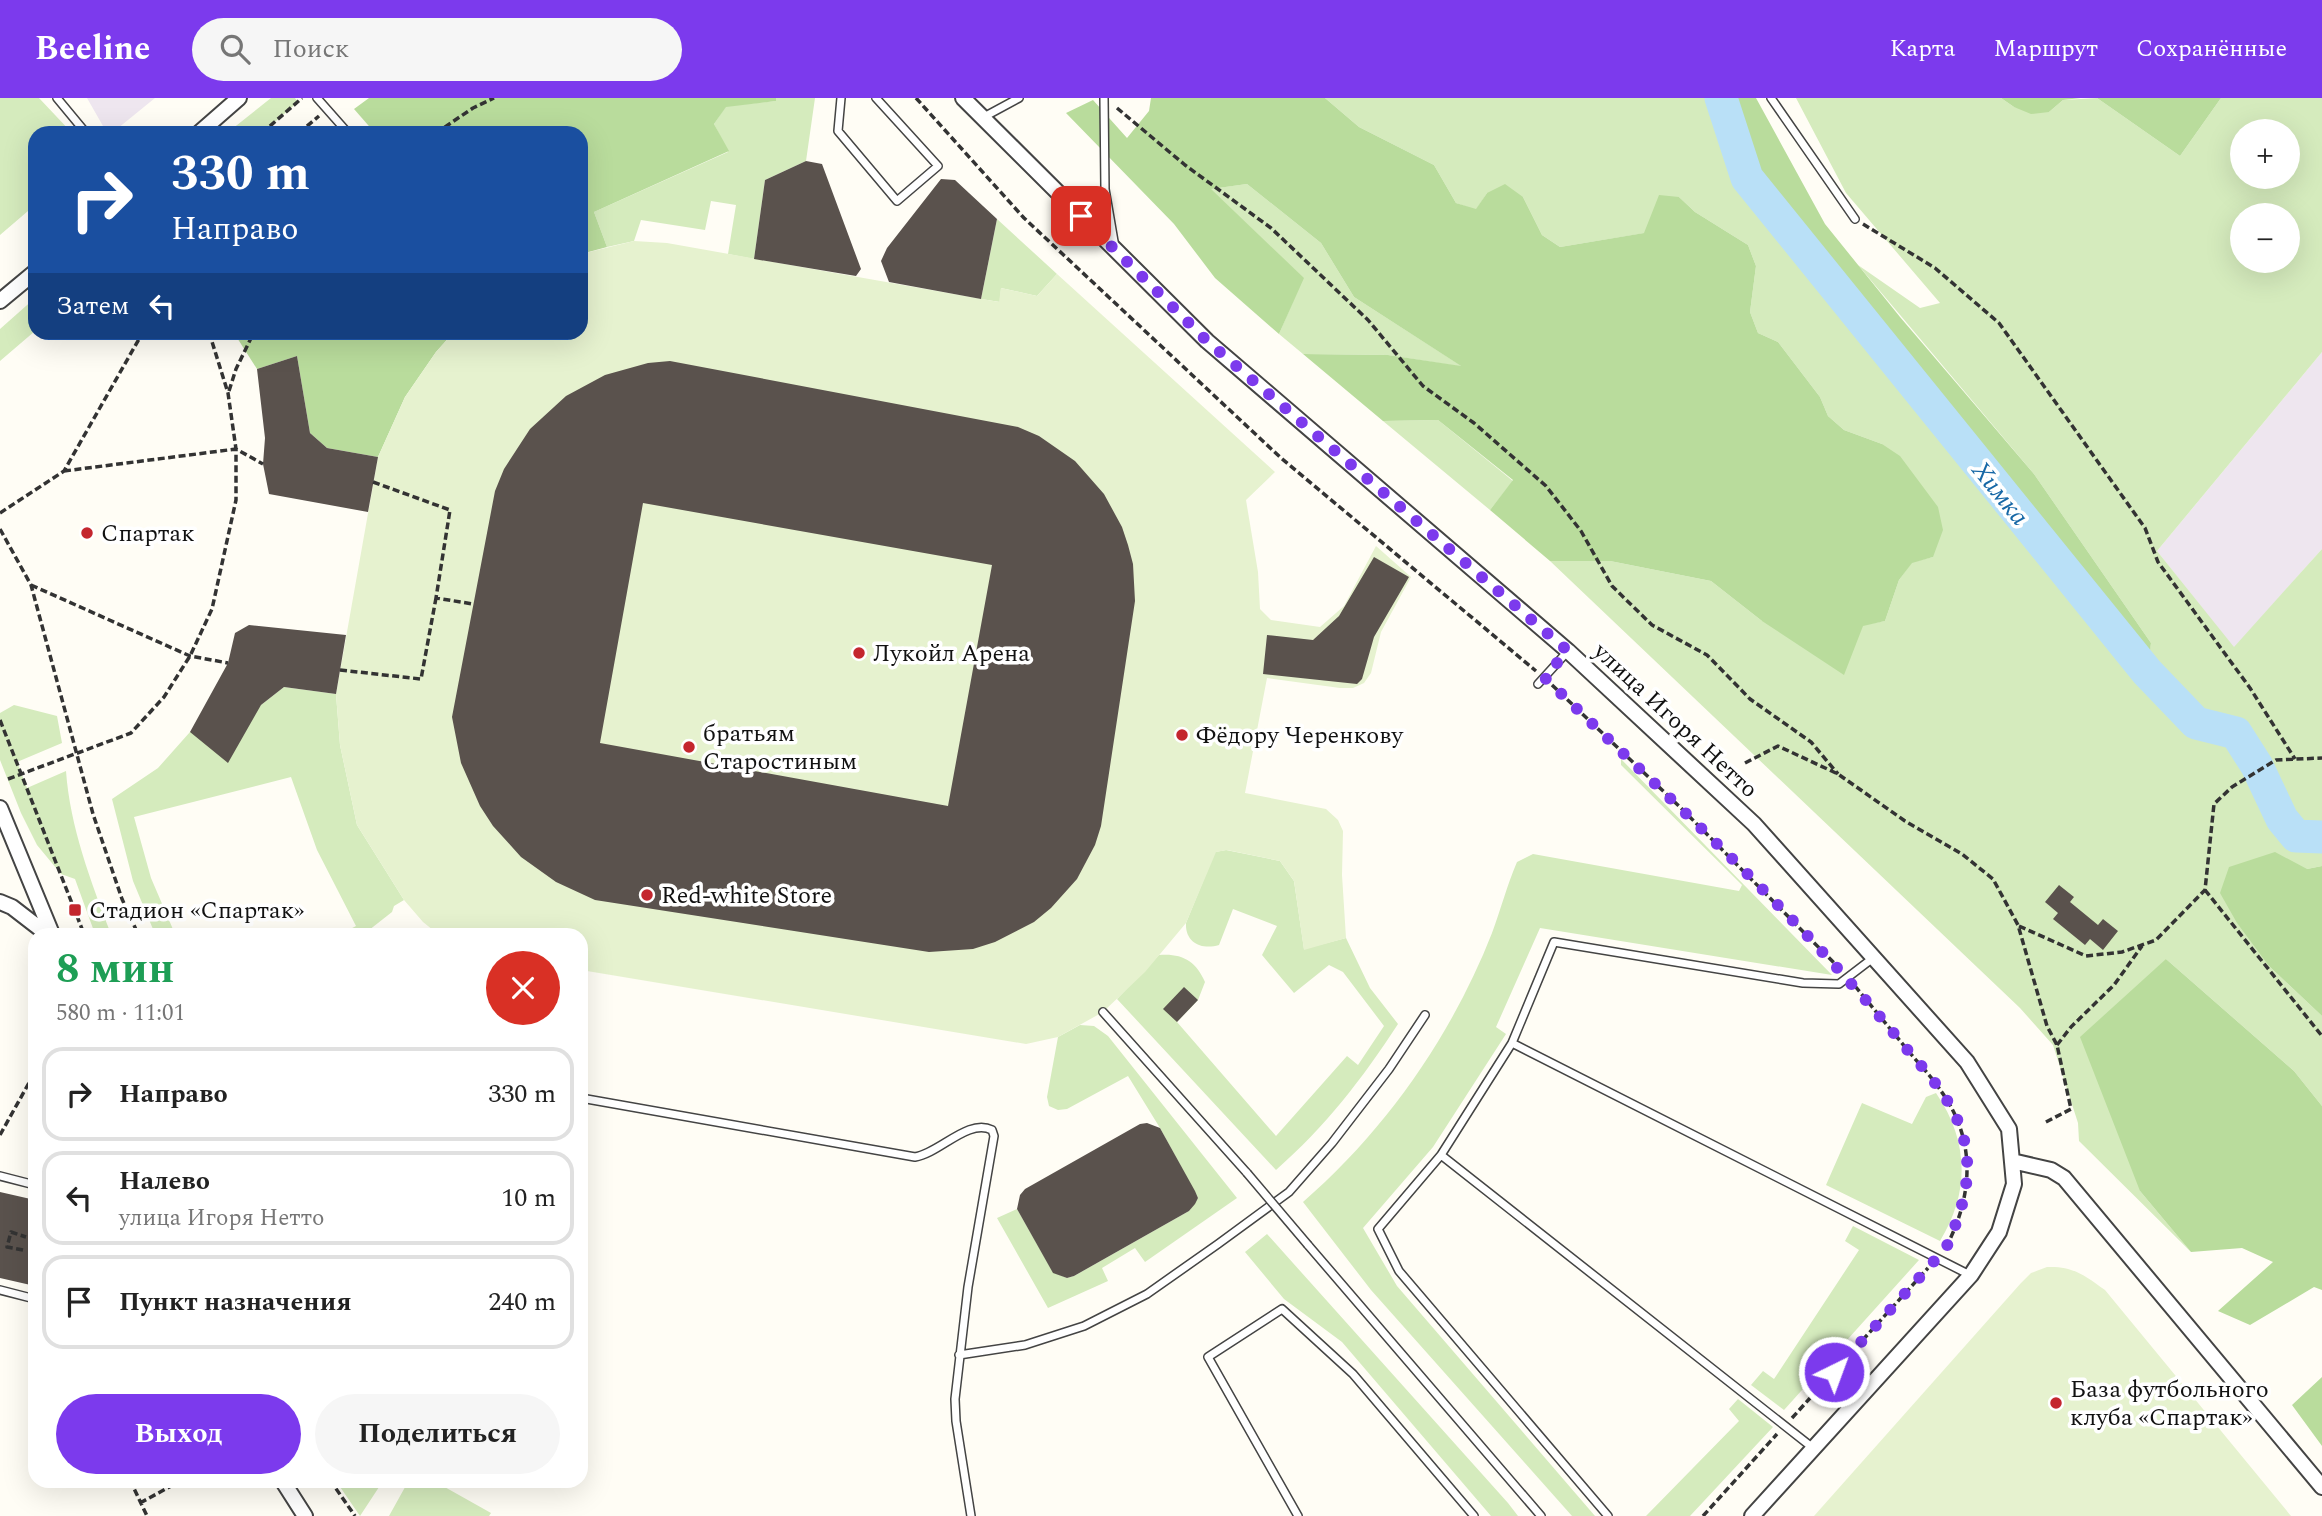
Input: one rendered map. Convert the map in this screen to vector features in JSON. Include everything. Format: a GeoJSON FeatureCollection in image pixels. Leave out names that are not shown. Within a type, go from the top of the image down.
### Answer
{"type":"FeatureCollection","features":[{"type":"Feature","properties":{"kind":"street"},"geometry":{"type":"LineString","coordinates":[[207,126],[239,98]]}},
{"type":"Feature","properties":{"kind":"street","name":"улица Игоря Нетто"},"geometry":{"type":"LineString","coordinates":[[963,98],[1207,341],[1568,651],[1754,824],[1967,1062],[2009,1129],[2012,1161]]}},
{"type":"Feature","properties":{"kind":"street"},"geometry":{"type":"LineString","coordinates":[[0,301],[28,278]]}},
{"type":"Feature","properties":{"kind":"street"},"geometry":{"type":"LineString","coordinates":[[0,808],[48,928]]}},
{"type":"Feature","properties":{"kind":"street"},"geometry":{"type":"LineString","coordinates":[[0,902],[12,907],[42,928]]}},
{"type":"Feature","properties":{"kind":"street"},"geometry":{"type":"LineString","coordinates":[[1752,1516],[1971,1275],[1999,1232],[2014,1184],[2012,1161],[2051,1170],[2064,1178],[2322,1487]]}},
{"type":"Feature","properties":{"kind":"street"},"geometry":{"type":"LineString","coordinates":[[287,1488],[305,1516]]}},
{"type":"Feature","properties":{"kind":"lane"},"geometry":{"type":"LineString","coordinates":[[57,98],[80,126]]}},
{"type":"Feature","properties":{"kind":"lane"},"geometry":{"type":"LineString","coordinates":[[317,98],[342,126]]}},
{"type":"Feature","properties":{"kind":"lane"},"geometry":{"type":"LineString","coordinates":[[841,98],[838,131],[897,201],[938,166],[876,98]]}},
{"type":"Feature","properties":{"kind":"lane"},"geometry":{"type":"LineString","coordinates":[[982,118],[1019,98]]}},
{"type":"Feature","properties":{"kind":"lane"},"geometry":{"type":"LineString","coordinates":[[1104,98],[1105,188],[1116,251]]}},
{"type":"Feature","properties":{"kind":"lane"},"geometry":{"type":"LineString","coordinates":[[1771,98],[1856,219]]}},
{"type":"Feature","properties":{"kind":"lane"},"geometry":{"type":"LineString","coordinates":[[1538,684],[1568,651]]}},
{"type":"Feature","properties":{"kind":"lane"},"geometry":{"type":"LineString","coordinates":[[1608,1516],[1399,1271],[1378,1229],[1441,1155],[1512,1043],[1554,943],[1803,983],[1839,984],[1874,958]]}},
{"type":"Feature","properties":{"kind":"lane"},"geometry":{"type":"LineString","coordinates":[[1103,1012],[1247,1173],[1541,1516]]}},
{"type":"Feature","properties":{"kind":"lane"},"geometry":{"type":"LineString","coordinates":[[959,1355],[1025,1345],[1084,1326],[1147,1294],[1289,1192],[1332,1143],[1390,1069],[1425,1015]]}},
{"type":"Feature","properties":{"kind":"lane"},"geometry":{"type":"LineString","coordinates":[[1512,1043],[1971,1275]]}},
{"type":"Feature","properties":{"kind":"lane"},"geometry":{"type":"LineString","coordinates":[[588,1099],[915,1157],[927,1155],[967,1130],[979,1127],[992,1130],[994,1136],[968,1287],[956,1399],[971,1516]]}},
{"type":"Feature","properties":{"kind":"lane"},"geometry":{"type":"LineString","coordinates":[[1441,1155],[1814,1449]]}},
{"type":"Feature","properties":{"kind":"lane"},"geometry":{"type":"LineString","coordinates":[[0,1176],[28,1183]]}},
{"type":"Feature","properties":{"kind":"lane"},"geometry":{"type":"LineString","coordinates":[[0,1290],[28,1297]]}},
{"type":"Feature","properties":{"kind":"lane"},"geometry":{"type":"LineString","coordinates":[[1298,1516],[1208,1357],[1282,1309],[1353,1374],[1474,1516]]}},
{"type":"Feature","properties":{"kind":"path"},"geometry":{"type":"LineString","coordinates":[[270,126],[302,98]]}},
{"type":"Feature","properties":{"kind":"path"},"geometry":{"type":"LineString","coordinates":[[446,126],[494,98]]}},
{"type":"Feature","properties":{"kind":"path"},"geometry":{"type":"LineString","coordinates":[[916,98],[1024,218],[1281,458],[1544,677],[1692,818],[1841,970]]}},
{"type":"Feature","properties":{"kind":"path"},"geometry":{"type":"LineString","coordinates":[[1114,106],[1185,165],[1271,228],[1368,320],[1423,386],[1474,423],[1546,486],[1581,531],[1612,586],[1620,594],[1653,625],[1707,655],[1750,699],[1811,742],[1838,774]]}},
{"type":"Feature","properties":{"kind":"path"},"geometry":{"type":"LineString","coordinates":[[307,126],[317,117]]}},
{"type":"Feature","properties":{"kind":"path"},"geometry":{"type":"LineString","coordinates":[[1856,219],[1935,268],[1998,323],[2145,528],[2158,562],[2250,688],[2295,759]]}},
{"type":"Feature","properties":{"kind":"path"},"geometry":{"type":"LineString","coordinates":[[64,471],[138,340]]}},
{"type":"Feature","properties":{"kind":"path"},"geometry":{"type":"LineString","coordinates":[[8,779],[131,733],[164,697],[190,656],[212,609],[236,500],[236,449],[228,393],[211,340]]}},
{"type":"Feature","properties":{"kind":"path"},"geometry":{"type":"LineString","coordinates":[[228,393],[250,340]]}},
{"type":"Feature","properties":{"kind":"path"},"geometry":{"type":"LineString","coordinates":[[0,513],[64,471],[236,449],[263,464]]}},
{"type":"Feature","properties":{"kind":"path"},"geometry":{"type":"LineString","coordinates":[[340,670],[421,679],[436,598],[450,510],[373,482]]}},
{"type":"Feature","properties":{"kind":"path"},"geometry":{"type":"LineString","coordinates":[[0,530],[31,585],[93,814],[122,899],[135,928]]}},
{"type":"Feature","properties":{"kind":"path"},"geometry":{"type":"LineString","coordinates":[[31,585],[190,656],[228,663]]}},
{"type":"Feature","properties":{"kind":"path"},"geometry":{"type":"LineString","coordinates":[[436,598],[473,604]]}},
{"type":"Feature","properties":{"kind":"path"},"geometry":{"type":"LineString","coordinates":[[0,720],[82,928]]}},
{"type":"Feature","properties":{"kind":"path"},"geometry":{"type":"LineString","coordinates":[[1745,763],[1778,746],[1838,774],[1905,821],[1962,854],[1993,879],[2018,925],[2047,1026],[2057,1045],[2071,1109],[2045,1123]]}},
{"type":"Feature","properties":{"kind":"path"},"geometry":{"type":"LineString","coordinates":[[2018,925],[2086,956],[2122,952],[2156,940],[2205,890],[2214,804],[2232,787],[2276,760],[2322,758]]}},
{"type":"Feature","properties":{"kind":"path"},"geometry":{"type":"LineString","coordinates":[[2205,890],[2322,1037]]}},
{"type":"Feature","properties":{"kind":"path"},"geometry":{"type":"LineString","coordinates":[[2057,1045],[2071,1027],[2114,985],[2142,945]]}},
{"type":"Feature","properties":{"kind":"path"},"geometry":{"type":"LineString","coordinates":[[1787,1423],[1946,1248],[1968,1182],[1963,1138],[1957,1117],[1941,1091],[1849,980]]}},
{"type":"Feature","properties":{"kind":"path"},"geometry":{"type":"LineString","coordinates":[[0,1135],[28,1085]]}},
{"type":"Feature","properties":{"kind":"path"},"geometry":{"type":"LineString","coordinates":[[23,1250],[7,1247],[11,1232],[26,1237]]}},
{"type":"Feature","properties":{"kind":"path"},"geometry":{"type":"LineString","coordinates":[[1703,1516],[1777,1434]]}},
{"type":"Feature","properties":{"kind":"path"},"geometry":{"type":"LineString","coordinates":[[133,1488],[147,1516]]}},
{"type":"Feature","properties":{"kind":"path"},"geometry":{"type":"LineString","coordinates":[[140,1503],[167,1488]]}},
{"type":"Feature","properties":{"kind":"path"},"geometry":{"type":"LineString","coordinates":[[336,1488],[355,1516]]}},
{"type":"Feature","properties":{"kind":"shaded area"},"geometry":{"type":"Polygon","coordinates":[[[87,98],[155,98],[121,126],[103,126],[87,98]]]}},
{"type":"Feature","properties":{"kind":"shaded area"},"geometry":{"type":"Polygon","coordinates":[[[2322,352],[2322,549],[2234,648],[2157,551],[2322,352]]]}},
{"type":"Feature","properties":{"kind":"green space"},"geometry":{"type":"Polygon","coordinates":[[[0,98],[39,98],[65,126],[28,126],[28,211],[0,235],[0,98]]]}},
{"type":"Feature","properties":{"kind":"green space"},"geometry":{"type":"Polygon","coordinates":[[[271,98],[295,98],[298,102],[270,126],[236,126],[271,98]]]}},
{"type":"Feature","properties":{"kind":"green space"},"geometry":{"type":"Polygon","coordinates":[[[369,98],[776,98],[776,101],[726,107],[714,124],[729,151],[594,212],[607,247],[588,252],[588,126],[369,126],[354,109],[369,98]]]}},
{"type":"Feature","properties":{"kind":"green space"},"geometry":{"type":"Polygon","coordinates":[[[776,98],[815,98],[806,161],[765,180],[754,259],[728,254],[736,205],[711,201],[705,230],[641,220],[634,241],[607,247],[594,212],[728,152],[714,124],[726,106],[776,101],[776,98]]]}},
{"type":"Feature","properties":{"kind":"green space"},"geometry":{"type":"Polygon","coordinates":[[[1151,98],[1325,98],[1359,127],[1434,165],[1456,203],[1476,209],[1487,193],[1505,184],[1523,197],[1542,235],[1560,247],[1644,233],[1659,195],[1679,197],[1695,212],[1748,245],[1756,266],[1750,312],[1758,333],[1778,342],[1820,397],[1828,416],[1844,430],[1882,444],[1900,456],[1938,507],[1943,530],[1933,557],[1912,563],[1899,580],[1885,621],[1863,626],[1844,675],[1762,621],[1711,581],[1610,561],[1550,561],[1490,510],[1513,480],[1438,420],[1383,421],[1303,354],[1388,355],[1461,366],[1354,297],[1321,243],[1247,184],[1211,189],[1304,278],[1279,334],[1215,278],[1174,224],[1066,113],[1093,100],[1127,138],[1149,111],[1151,98]]]}},
{"type":"Feature","properties":{"kind":"green space"},"geometry":{"type":"Polygon","coordinates":[[[1325,98],[1721,98],[1747,178],[2146,672],[2151,643],[2034,474],[1858,265],[1920,308],[1940,303],[1846,193],[1796,98],[2001,98],[2014,107],[2049,112],[2063,100],[2097,98],[2180,156],[2221,98],[2322,98],[2322,352],[2157,551],[2234,647],[2322,549],[2322,866],[2307,869],[2269,966],[2322,1016],[2322,1106],[2294,1071],[2166,959],[2140,1191],[2191,1252],[2079,1141],[2078,1123],[2053,1045],[2020,1008],[1550,561],[1610,561],[1711,581],[1762,621],[1863,625],[1885,621],[1899,580],[1912,562],[1933,557],[1882,444],[1844,430],[1828,416],[1820,397],[1778,342],[1758,333],[1750,312],[1756,266],[1748,245],[1695,212],[1679,197],[1645,233],[1560,247],[1542,235],[1523,197],[1487,193],[1476,210],[1456,203],[1434,165],[1359,127],[1325,98]]]}},
{"type":"Feature","properties":{"kind":"green space"},"geometry":{"type":"Polygon","coordinates":[[[1721,98],[1756,98],[1825,224],[1900,317],[2034,474],[2151,643],[2147,672],[1747,178],[1721,98]]]}},
{"type":"Feature","properties":{"kind":"green space"},"geometry":{"type":"Polygon","coordinates":[[[2001,98],[2081,98],[2063,100],[2049,112],[2031,114],[2001,98]]]}},
{"type":"Feature","properties":{"kind":"green space"},"geometry":{"type":"Polygon","coordinates":[[[2097,98],[2221,98],[2180,156],[2097,98]]]}},
{"type":"Feature","properties":{"kind":"green space"},"geometry":{"type":"Polygon","coordinates":[[[1247,184],[1321,243],[1354,297],[1463,367],[1388,355],[1303,354],[1279,334],[1303,278],[1210,189],[1247,184]]]}},
{"type":"Feature","properties":{"kind":"green space"},"geometry":{"type":"Polygon","coordinates":[[[997,219],[1057,274],[1037,296],[1001,288],[1000,302],[981,299],[997,219]]]}},
{"type":"Feature","properties":{"kind":"green space","name":"Лукойл Арена"},"geometry":{"type":"Polygon","coordinates":[[[634,241],[667,243],[999,302],[1001,288],[1037,296],[1057,274],[1275,472],[1246,500],[1258,572],[1260,609],[1271,620],[1320,627],[1344,606],[1376,546],[1411,577],[1381,632],[1371,673],[1364,683],[1353,688],[1340,688],[1267,678],[1245,793],[1326,809],[1338,820],[1343,831],[1342,875],[1346,938],[1304,950],[1294,881],[1280,861],[1227,850],[1216,852],[1186,923],[1145,972],[1103,1012],[1058,1037],[1026,1044],[588,971],[588,928],[430,928],[423,922],[404,900],[357,825],[340,745],[336,694],[378,457],[405,397],[447,340],[588,340],[588,252],[634,241]]]}},
{"type":"Feature","properties":{"kind":"green space"},"geometry":{"type":"Polygon","coordinates":[[[28,304],[28,337],[0,361],[0,329],[28,304]]]}},
{"type":"Feature","properties":{"kind":"green space"},"geometry":{"type":"Polygon","coordinates":[[[238,340],[447,340],[405,397],[378,457],[327,448],[310,433],[297,356],[257,369],[238,340]]]}},
{"type":"Feature","properties":{"kind":"green space"},"geometry":{"type":"Polygon","coordinates":[[[1438,420],[1513,481],[1490,510],[1383,421],[1438,420]]]}},
{"type":"Feature","properties":{"kind":"green space"},"geometry":{"type":"Polygon","coordinates":[[[284,687],[336,694],[340,745],[357,825],[404,900],[372,928],[352,928],[356,926],[317,850],[291,777],[134,817],[151,878],[172,928],[153,928],[133,881],[112,799],[158,768],[190,732],[261,705],[284,687]]]}},
{"type":"Feature","properties":{"kind":"green space"},"geometry":{"type":"Polygon","coordinates":[[[14,705],[57,716],[62,743],[17,762],[27,788],[66,771],[77,833],[109,928],[93,928],[75,879],[61,874],[37,845],[0,760],[0,713],[14,705]]]}},
{"type":"Feature","properties":{"kind":"green space"},"geometry":{"type":"Polygon","coordinates":[[[1621,759],[1832,975],[1540,928],[1496,1027],[1506,1034],[1433,1147],[1363,1228],[1397,1286],[1595,1516],[1572,1516],[1371,1290],[1303,1202],[1362,1144],[1414,1079],[1437,1044],[1476,971],[1517,862],[1533,854],[1739,891],[1742,885],[1621,765],[1621,759]]]}},
{"type":"Feature","properties":{"kind":"green space"},"geometry":{"type":"Polygon","coordinates":[[[1226,850],[1280,861],[1294,881],[1304,949],[1346,938],[1370,988],[1398,1024],[1342,1101],[1311,1137],[1276,1170],[1117,999],[1159,955],[1175,955],[1193,964],[1205,982],[1198,1000],[1177,1022],[1276,1136],[1347,1056],[1358,1065],[1384,1026],[1343,972],[1329,965],[1294,993],[1262,955],[1277,926],[1233,909],[1219,945],[1201,946],[1188,936],[1186,923],[1215,852],[1226,850]]]}},
{"type":"Feature","properties":{"kind":"green space"},"geometry":{"type":"Polygon","coordinates":[[[2275,852],[2307,869],[2322,866],[2322,1016],[2269,966],[2237,923],[2220,893],[2229,867],[2275,852]]]}},
{"type":"Feature","properties":{"kind":"green space"},"geometry":{"type":"Polygon","coordinates":[[[2166,959],[2294,1071],[2322,1106],[2322,1290],[2314,1287],[2250,1325],[2218,1311],[2273,1262],[2242,1248],[2191,1252],[2140,1191],[2080,1037],[2166,959]]]}},
{"type":"Feature","properties":{"kind":"green space"},"geometry":{"type":"Polygon","coordinates":[[[1080,1025],[1094,1026],[1108,1036],[1237,1198],[1145,1262],[1135,1248],[1102,1268],[1108,1281],[1048,1308],[997,1218],[1017,1209],[1053,1272],[1067,1278],[1189,1211],[1198,1198],[1128,1076],[1067,1109],[1058,1110],[1049,1106],[1047,1097],[1058,1037],[1080,1025]]]}},
{"type":"Feature","properties":{"kind":"green space"},"geometry":{"type":"Polygon","coordinates":[[[1936,1093],[1955,1129],[1962,1167],[1957,1204],[1940,1241],[1826,1185],[1862,1103],[1912,1124],[1926,1097],[1936,1093]]]}},
{"type":"Feature","properties":{"kind":"green space"},"geometry":{"type":"Polygon","coordinates":[[[1853,1226],[1919,1260],[1784,1410],[1751,1385],[1763,1371],[1774,1379],[1859,1250],[1845,1241],[1853,1226]]]}},
{"type":"Feature","properties":{"kind":"green space"},"geometry":{"type":"Polygon","coordinates":[[[1267,1234],[1518,1516],[1491,1516],[1342,1342],[1284,1299],[1245,1252],[1267,1234]]]}},
{"type":"Feature","properties":{"kind":"green space","name":"База футбольного клуба «Спартак»"},"geometry":{"type":"Polygon","coordinates":[[[2047,1267],[2078,1272],[2105,1290],[2291,1516],[1814,1516],[2021,1283],[2031,1273],[2047,1267]]]}},
{"type":"Feature","properties":{"kind":"green space"},"geometry":{"type":"Polygon","coordinates":[[[2322,1377],[2322,1446],[2292,1405],[2322,1377]]]}},
{"type":"Feature","properties":{"kind":"green space"},"geometry":{"type":"Polygon","coordinates":[[[1738,1399],[1773,1427],[1690,1516],[1646,1516],[1739,1421],[1729,1409],[1738,1399]]]}},
{"type":"Feature","properties":{"kind":"green space"},"geometry":{"type":"Polygon","coordinates":[[[341,1488],[378,1488],[360,1516],[341,1488]]]}},
{"type":"Feature","properties":{"kind":"green space"},"geometry":{"type":"Polygon","coordinates":[[[405,1488],[446,1488],[491,1513],[489,1516],[389,1516],[405,1488]]]}},
{"type":"Feature","properties":{"kind":"building"},"geometry":{"type":"Polygon","coordinates":[[[806,161],[822,164],[861,269],[856,276],[754,259],[765,180],[806,161]]]}},
{"type":"Feature","properties":{"kind":"building"},"geometry":{"type":"Polygon","coordinates":[[[941,179],[955,180],[997,219],[981,299],[889,282],[881,261],[887,248],[941,179]]]}},
{"type":"Feature","properties":{"kind":"building"},"geometry":{"type":"Polygon","coordinates":[[[297,356],[310,433],[327,448],[378,457],[368,512],[269,494],[263,464],[265,438],[257,369],[297,356]]]}},
{"type":"Feature","properties":{"kind":"building"},"geometry":{"type":"Polygon","coordinates":[[[670,361],[1018,427],[1039,436],[1075,461],[1104,494],[1122,527],[1128,545],[1133,564],[1135,601],[1101,826],[1095,845],[1077,879],[1051,908],[1034,922],[995,942],[973,949],[929,952],[595,900],[556,882],[521,857],[493,826],[480,806],[461,763],[452,717],[495,491],[504,469],[530,429],[566,396],[605,375],[648,363],[670,361]],[[643,503],[600,743],[948,806],[992,565],[643,503]]]}},
{"type":"Feature","properties":{"kind":"building"},"geometry":{"type":"Polygon","coordinates":[[[1374,557],[1409,577],[1374,637],[1362,679],[1357,684],[1263,674],[1267,635],[1313,640],[1339,616],[1374,557]]]}},
{"type":"Feature","properties":{"kind":"building"},"geometry":{"type":"Polygon","coordinates":[[[249,625],[346,635],[336,694],[284,687],[261,705],[228,763],[190,732],[228,663],[235,633],[249,625]]]}},
{"type":"Feature","properties":{"kind":"building"},"geometry":{"type":"Polygon","coordinates":[[[2059,885],[2074,897],[2070,902],[2098,925],[2103,919],[2118,931],[2103,950],[2090,939],[2085,945],[2053,919],[2058,913],[2045,902],[2059,885]]]}},
{"type":"Feature","properties":{"kind":"building"},"geometry":{"type":"Polygon","coordinates":[[[1184,987],[1198,1000],[1177,1022],[1163,1009],[1184,987]]]}},
{"type":"Feature","properties":{"kind":"building"},"geometry":{"type":"Polygon","coordinates":[[[1147,1123],[1160,1128],[1195,1191],[1198,1198],[1195,1204],[1189,1211],[1074,1276],[1067,1278],[1053,1273],[1017,1209],[1020,1195],[1025,1189],[1140,1124],[1147,1123]]]}},
{"type":"Feature","properties":{"kind":"building"},"geometry":{"type":"Polygon","coordinates":[[[0,1192],[28,1198],[28,1284],[0,1278],[0,1192]]]}},
{"type":"Feature","properties":{"kind":"waterway","name":"Химка"},"geometry":{"type":"LineString","coordinates":[[1721,98],[1747,178],[2147,672],[2196,723],[2236,733],[2257,766],[2282,819],[2296,836],[2322,837]]}},
{"type":"Feature","properties":{"kind":"place","name":"Спартак"},"geometry":{"type":"Point","coordinates":[87,533]}},
{"type":"Feature","properties":{"kind":"place","name":"Лукойл Арена"},"geometry":{"type":"Point","coordinates":[859,653]}},
{"type":"Feature","properties":{"kind":"place","name":"Фёдору Черенкову"},"geometry":{"type":"Point","coordinates":[1182,735]}},
{"type":"Feature","properties":{"kind":"place","name":"братьям Старостиным"},"geometry":{"type":"Point","coordinates":[689,747]}},
{"type":"Feature","properties":{"kind":"place","name":"Red-white Store"},"geometry":{"type":"Point","coordinates":[647,895]}},
{"type":"Feature","properties":{"kind":"place","name":"Стадион «Спартак»"},"geometry":{"type":"Point","coordinates":[75,910]}},
{"type":"Feature","properties":{"kind":"place","name":"База футбольного клуба «Спартак»"},"geometry":{"type":"Point","coordinates":[2056,1403]}},
{"type":"Feature","properties":{"kind":"route"},"geometry":{"type":"LineString","coordinates":[[1081,216],[1207,341],[1568,651],[1544,677],[1682,809],[1841,970],[1941,1091],[1957,1117],[1963,1138],[1968,1182],[1963,1206],[1946,1248],[1834,1372]]}}]}
